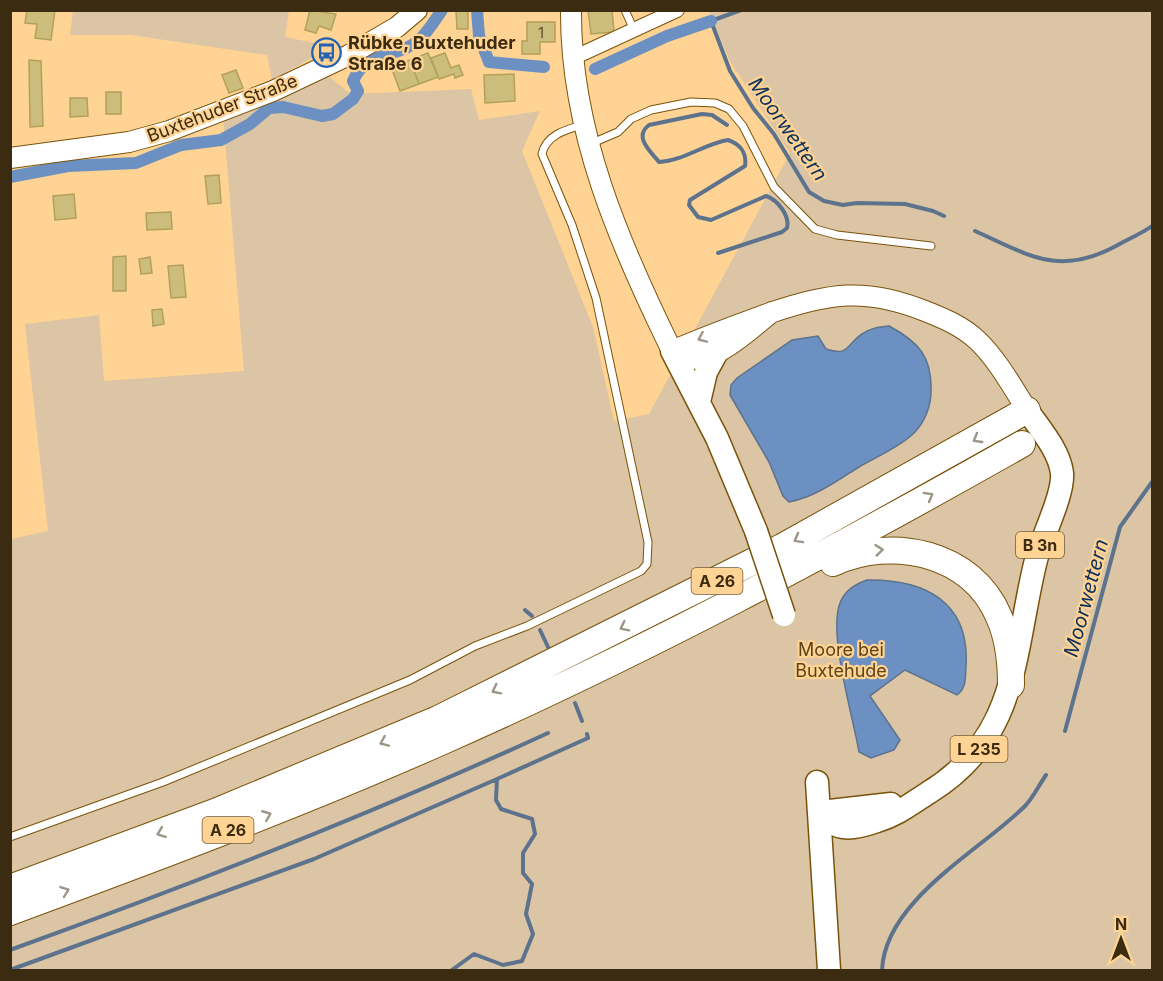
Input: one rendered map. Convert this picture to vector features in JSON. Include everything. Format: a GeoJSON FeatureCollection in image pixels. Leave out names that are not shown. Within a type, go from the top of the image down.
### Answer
{"type":"FeatureCollection","features":[{"type":"Feature","properties":{"kind":"highway","name":"A 26"},"geometry":{"type":"LineString","coordinates":[[10,888],[322,769],[438,719],[782,547],[1028,410]]}},
{"type":"Feature","properties":{"kind":"highway","name":"A 26"},"geometry":{"type":"LineString","coordinates":[[10,912],[207,839],[443,741],[506,721],[814,560],[1022,444]]}},
{"type":"Feature","properties":{"kind":"highway"},"geometry":{"type":"LineString","coordinates":[[569,688],[673,645],[831,564],[859,553],[888,549],[933,556],[959,570],[980,587],[994,605],[1005,630],[1010,658],[1011,685]]}},
{"type":"Feature","properties":{"kind":"main road","name":"Buxtehuder Straße"},"geometry":{"type":"LineString","coordinates":[[10,158],[129,142],[169,131],[240,105],[349,55],[397,27],[417,10]]}},
{"type":"Feature","properties":{"kind":"main road"},"geometry":{"type":"LineString","coordinates":[[570,12],[573,58],[585,124],[616,228],[672,351],[717,438],[756,531],[784,615]]}},
{"type":"Feature","properties":{"kind":"main road"},"geometry":{"type":"LineString","coordinates":[[672,351],[804,300],[849,294],[884,297],[913,306],[954,324],[976,339],[990,355],[1028,410]]}},
{"type":"Feature","properties":{"kind":"main road"},"geometry":{"type":"LineString","coordinates":[[672,351],[685,358],[698,359],[717,352],[772,312]]}},
{"type":"Feature","properties":{"kind":"main road"},"geometry":{"type":"LineString","coordinates":[[699,402],[706,372],[717,352]]}},
{"type":"Feature","properties":{"kind":"main road","name":"B 3n"},"geometry":{"type":"LineString","coordinates":[[1011,685],[1036,561],[1062,482],[1057,456],[1028,410]]}},
{"type":"Feature","properties":{"kind":"main road","name":"L 235"},"geometry":{"type":"LineString","coordinates":[[925,795],[961,770],[975,754],[999,719],[1011,685]]}},
{"type":"Feature","properties":{"kind":"main road"},"geometry":{"type":"LineString","coordinates":[[817,782],[821,812],[829,970]]}},
{"type":"Feature","properties":{"kind":"main road"},"geometry":{"type":"LineString","coordinates":[[821,812],[866,809],[925,795]]}},
{"type":"Feature","properties":{"kind":"main road"},"geometry":{"type":"LineString","coordinates":[[821,812],[836,827],[864,825],[902,811],[925,795]]}},
{"type":"Feature","properties":{"kind":"main road"},"geometry":{"type":"LineString","coordinates":[[824,868],[843,841],[864,825]]}},
{"type":"Feature","properties":{"kind":"street"},"geometry":{"type":"LineString","coordinates":[[573,58],[677,10]]}},
{"type":"Feature","properties":{"kind":"lane"},"geometry":{"type":"LineString","coordinates":[[625,10],[634,30]]}},
{"type":"Feature","properties":{"kind":"lane"},"geometry":{"type":"LineString","coordinates":[[590,144],[618,132],[631,119],[651,110],[691,102],[715,103],[729,109],[774,187],[815,229],[837,235],[931,246]]}},
{"type":"Feature","properties":{"kind":"lane"},"geometry":{"type":"LineString","coordinates":[[10,837],[163,782],[410,680],[475,646],[527,626],[640,571],[647,564],[648,542],[596,298],[572,225],[542,154],[547,142],[555,135],[585,124]]}},
{"type":"Feature","properties":{"kind":"green space"},"geometry":{"type":"Polygon","coordinates":[[[73,11],[289,11],[285,37],[319,44],[321,53],[272,80],[267,55],[131,35],[70,35],[73,11]]]}},
{"type":"Feature","properties":{"kind":"green space","name":"Moore bei Buxtehude"},"geometry":{"type":"Polygon","coordinates":[[[709,11],[1152,11],[1152,970],[11,970],[11,539],[48,531],[25,324],[99,315],[104,381],[244,371],[223,115],[323,72],[351,94],[471,89],[479,120],[540,111],[522,151],[593,327],[614,421],[649,414],[790,153],[729,60],[709,11]]]}},
{"type":"Feature","properties":{"kind":"water"},"geometry":{"type":"Polygon","coordinates":[[[889,326],[916,345],[926,360],[931,379],[931,397],[924,419],[914,433],[895,447],[817,492],[789,502],[783,496],[769,462],[730,395],[731,385],[737,378],[792,340],[818,336],[826,349],[840,351],[847,348],[868,330],[889,326]]]}},
{"type":"Feature","properties":{"kind":"water"},"geometry":{"type":"Polygon","coordinates":[[[867,580],[908,584],[940,599],[952,610],[960,625],[965,644],[966,666],[964,686],[957,695],[905,670],[870,696],[900,740],[894,750],[871,758],[859,752],[837,634],[837,617],[842,598],[851,588],[867,580]]]}},
{"type":"Feature","properties":{"kind":"building"},"geometry":{"type":"Polygon","coordinates":[[[27,10],[55,10],[51,40],[35,38],[37,24],[25,23],[27,10]]]}},
{"type":"Feature","properties":{"kind":"building"},"geometry":{"type":"Polygon","coordinates":[[[310,10],[336,14],[331,30],[319,26],[316,33],[305,30],[310,10]]]}},
{"type":"Feature","properties":{"kind":"building"},"geometry":{"type":"Polygon","coordinates":[[[456,10],[468,10],[468,29],[457,29],[456,10]]]}},
{"type":"Feature","properties":{"kind":"building"},"geometry":{"type":"Polygon","coordinates":[[[588,10],[612,10],[614,32],[591,34],[588,10]]]}},
{"type":"Feature","properties":{"kind":"building"},"geometry":{"type":"Polygon","coordinates":[[[527,22],[555,22],[555,42],[540,42],[540,54],[522,54],[522,41],[527,41],[527,22]]]}},
{"type":"Feature","properties":{"kind":"building"},"geometry":{"type":"Polygon","coordinates":[[[428,53],[438,77],[419,84],[410,60],[428,53]]]}},
{"type":"Feature","properties":{"kind":"building"},"geometry":{"type":"Polygon","coordinates":[[[445,53],[451,68],[459,65],[463,75],[455,78],[454,74],[439,79],[431,58],[445,53]]]}},
{"type":"Feature","properties":{"kind":"building"},"geometry":{"type":"Polygon","coordinates":[[[29,60],[41,61],[43,126],[30,127],[29,60]]]}},
{"type":"Feature","properties":{"kind":"building"},"geometry":{"type":"Polygon","coordinates":[[[410,60],[419,84],[400,91],[391,67],[410,60]]]}},
{"type":"Feature","properties":{"kind":"building"},"geometry":{"type":"Polygon","coordinates":[[[236,70],[243,88],[229,93],[222,75],[236,70]]]}},
{"type":"Feature","properties":{"kind":"building"},"geometry":{"type":"Polygon","coordinates":[[[514,74],[515,101],[485,103],[484,75],[514,74]]]}},
{"type":"Feature","properties":{"kind":"building"},"geometry":{"type":"Polygon","coordinates":[[[106,92],[121,92],[121,114],[106,114],[106,92]]]}},
{"type":"Feature","properties":{"kind":"building"},"geometry":{"type":"Polygon","coordinates":[[[70,98],[87,98],[88,116],[70,117],[70,98]]]}},
{"type":"Feature","properties":{"kind":"building"},"geometry":{"type":"Polygon","coordinates":[[[219,175],[221,203],[208,204],[205,176],[219,175]]]}},
{"type":"Feature","properties":{"kind":"building"},"geometry":{"type":"Polygon","coordinates":[[[74,194],[76,218],[55,220],[53,196],[74,194]]]}},
{"type":"Feature","properties":{"kind":"building"},"geometry":{"type":"Polygon","coordinates":[[[171,212],[172,229],[147,230],[146,213],[171,212]]]}},
{"type":"Feature","properties":{"kind":"building"},"geometry":{"type":"Polygon","coordinates":[[[126,256],[126,291],[113,291],[113,257],[126,256]]]}},
{"type":"Feature","properties":{"kind":"building"},"geometry":{"type":"Polygon","coordinates":[[[150,257],[152,273],[141,274],[139,259],[150,257]]]}},
{"type":"Feature","properties":{"kind":"building"},"geometry":{"type":"Polygon","coordinates":[[[183,265],[186,297],[171,298],[168,266],[183,265]]]}},
{"type":"Feature","properties":{"kind":"building"},"geometry":{"type":"Polygon","coordinates":[[[162,309],[164,324],[153,326],[152,310],[162,309]]]}},
{"type":"Feature","properties":{"kind":"waterway"},"geometry":{"type":"LineString","coordinates":[[10,177],[68,166],[136,163],[181,145],[221,140],[250,124],[269,108],[283,107],[322,116],[333,114],[353,99],[358,91],[353,81],[366,64],[419,40],[442,10]]}},
{"type":"Feature","properties":{"kind":"waterway"},"geometry":{"type":"LineString","coordinates":[[477,10],[479,36],[489,62],[544,67]]}},
{"type":"Feature","properties":{"kind":"waterway","name":"Moorwettern"},"geometry":{"type":"LineString","coordinates":[[741,10],[711,21],[730,71],[753,108],[774,134],[809,192],[824,201],[843,205],[905,204],[944,216]]}},
{"type":"Feature","properties":{"kind":"waterway"},"geometry":{"type":"LineString","coordinates":[[595,69],[667,36],[711,21]]}},
{"type":"Feature","properties":{"kind":"waterway"},"geometry":{"type":"LineString","coordinates":[[718,253],[782,232],[787,228],[787,218],[782,209],[766,196],[711,220],[698,217],[689,205],[690,200],[745,166],[742,150],[728,140],[677,159],[659,162],[645,144],[643,134],[649,125],[702,114],[712,115],[727,125]]}},
{"type":"Feature","properties":{"kind":"waterway","name":"Moorwettern"},"geometry":{"type":"LineString","coordinates":[[975,231],[1028,254],[1060,261],[1077,260],[1096,255],[1152,226]]}},
{"type":"Feature","properties":{"kind":"waterway","name":"Moorwettern"},"geometry":{"type":"LineString","coordinates":[[1065,731],[1120,527],[1152,482]]}},
{"type":"Feature","properties":{"kind":"waterway"},"geometry":{"type":"LineString","coordinates":[[525,610],[532,616]]}},
{"type":"Feature","properties":{"kind":"waterway"},"geometry":{"type":"LineString","coordinates":[[540,630],[548,647]]}},
{"type":"Feature","properties":{"kind":"waterway"},"geometry":{"type":"LineString","coordinates":[[575,703],[582,721]]}},
{"type":"Feature","properties":{"kind":"waterway"},"geometry":{"type":"LineString","coordinates":[[10,950],[282,847],[415,792],[548,733]]}},
{"type":"Feature","properties":{"kind":"waterway"},"geometry":{"type":"LineString","coordinates":[[497,779],[588,738],[587,734]]}},
{"type":"Feature","properties":{"kind":"waterway","name":"Moorwettern"},"geometry":{"type":"LineString","coordinates":[[882,970],[887,945],[899,921],[917,899],[1025,806],[1046,775]]}},
{"type":"Feature","properties":{"kind":"waterway"},"geometry":{"type":"LineString","coordinates":[[10,970],[314,859],[497,779],[496,800],[501,809],[532,819],[535,834],[523,853],[523,873],[532,884],[526,914],[533,934],[522,961],[503,965],[474,954],[452,970]]}},
{"type":"Feature","properties":{"kind":"place","name":"Rübke, Buxtehuder Straße 6"},"geometry":{"type":"Point","coordinates":[327,52]}}]}
